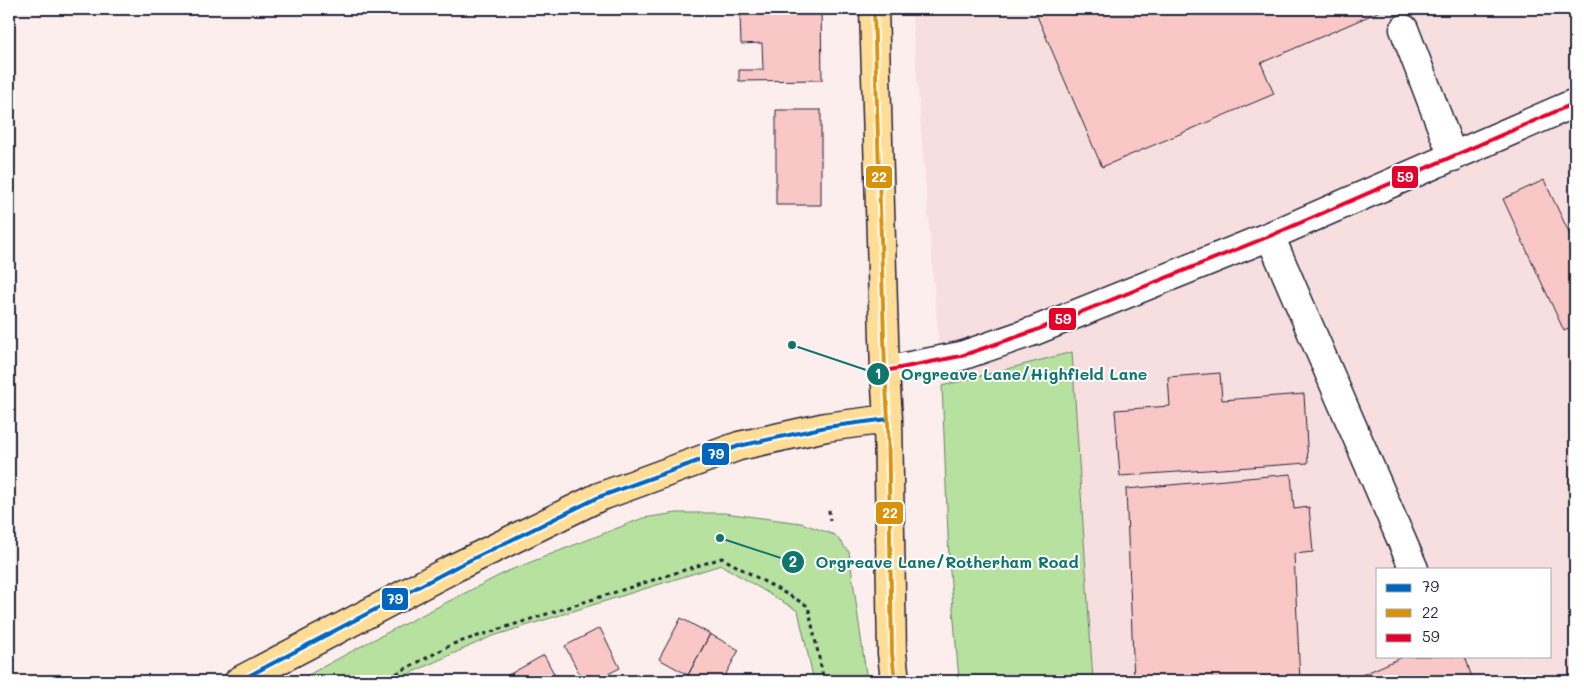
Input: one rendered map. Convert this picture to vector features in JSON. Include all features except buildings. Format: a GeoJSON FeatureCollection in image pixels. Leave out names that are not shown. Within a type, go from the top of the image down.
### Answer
{"type":"FeatureCollection","features":[{"type":"Feature","properties":{"kind":"main road"},"geometry":{"type":"LineString","coordinates":[[874,9],[888,419],[892,653],[895,681]]}},
{"type":"Feature","properties":{"kind":"main road"},"geometry":{"type":"LineString","coordinates":[[239,681],[456,568],[599,497],[739,446],[826,427],[888,419]]}},
{"type":"Feature","properties":{"kind":"street"},"geometry":{"type":"LineString","coordinates":[[1404,28],[1453,157]]}},
{"type":"Feature","properties":{"kind":"street"},"geometry":{"type":"LineString","coordinates":[[885,371],[961,356],[1034,331],[1270,236],[1575,103]]}},
{"type":"Feature","properties":{"kind":"street"},"geometry":{"type":"LineString","coordinates":[[1270,236],[1414,568]]}},
{"type":"Feature","properties":{"kind":"path"},"geometry":{"type":"LineString","coordinates":[[830,510],[830,521]]}},
{"type":"Feature","properties":{"kind":"path"},"geometry":{"type":"LineString","coordinates":[[382,681],[453,644],[722,558],[808,606],[824,681]]}},
{"type":"Feature","properties":{"kind":"shaded area"},"geometry":{"type":"Polygon","coordinates":[[[911,9],[1575,9],[1575,681],[1093,681],[1072,353],[942,386],[911,9]]]}},
{"type":"Feature","properties":{"kind":"green space"},"geometry":{"type":"Polygon","coordinates":[[[1072,352],[1093,681],[959,681],[949,560],[942,386],[1072,352]]]}},
{"type":"Feature","properties":{"kind":"green space"},"geometry":{"type":"Polygon","coordinates":[[[677,513],[724,513],[801,523],[835,535],[849,552],[867,681],[814,681],[798,611],[721,565],[490,637],[393,681],[297,681],[508,571],[643,518],[677,513]]]}},
{"type":"Feature","properties":{"kind":"transit line","name":"22"},"geometry":{"type":"LineString","coordinates":[[874,9],[888,419],[892,653],[895,681]]}},
{"type":"Feature","properties":{"kind":"transit line","name":"59"},"geometry":{"type":"LineString","coordinates":[[885,371],[961,356],[1034,331],[1270,236],[1575,103]]}},
{"type":"Feature","properties":{"kind":"transit line","name":"79"},"geometry":{"type":"LineString","coordinates":[[239,681],[456,567],[599,497],[739,446],[826,427],[888,419]]}},
{"type":"Feature","properties":{"kind":"place","name":"Orgreave Lane/Highfield Lane"},"geometry":{"type":"Point","coordinates":[792,345]}},
{"type":"Feature","properties":{"kind":"place","name":"Orgreave Lane/Rotherham Road"},"geometry":{"type":"Point","coordinates":[720,538]}}]}
